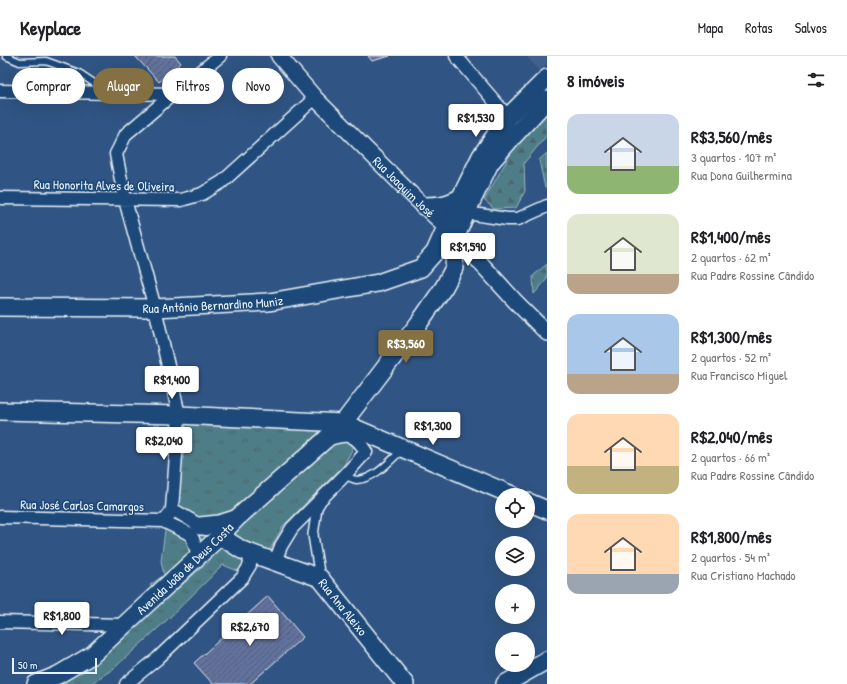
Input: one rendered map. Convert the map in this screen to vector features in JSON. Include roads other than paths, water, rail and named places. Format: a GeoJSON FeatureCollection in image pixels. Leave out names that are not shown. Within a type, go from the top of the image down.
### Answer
{"type":"FeatureCollection","features":[{"type":"Feature","properties":{"kind":"main road"},"geometry":{"type":"LineString","coordinates":[[444,287],[436,276],[421,268],[451,232],[463,206],[482,156],[508,117],[547,78]]}},
{"type":"Feature","properties":{"kind":"main road"},"geometry":{"type":"LineString","coordinates":[[463,206],[490,163],[547,100]]}},
{"type":"Feature","properties":{"kind":"main road"},"geometry":{"type":"LineString","coordinates":[[424,206],[438,206],[447,204],[463,206]]}},
{"type":"Feature","properties":{"kind":"main road","name":"Avenida João de Deus Costa"},"geometry":{"type":"LineString","coordinates":[[36,684],[58,675],[92,655],[238,518],[343,423],[419,323],[444,287],[454,268],[451,232]]}},
{"type":"Feature","properties":{"kind":"main road","name":"Rua Antônio Bernardino Muniz"},"geometry":{"type":"LineString","coordinates":[[0,307],[155,308],[269,302],[378,283],[421,268]]}},
{"type":"Feature","properties":{"kind":"main road"},"geometry":{"type":"LineString","coordinates":[[0,411],[179,415],[343,423],[496,488]]}},
{"type":"Feature","properties":{"kind":"main road"},"geometry":{"type":"LineString","coordinates":[[535,505],[547,510]]}},
{"type":"Feature","properties":{"kind":"main road"},"geometry":{"type":"LineString","coordinates":[[200,526],[219,524],[238,518]]}},
{"type":"Feature","properties":{"kind":"main road","name":"Rua Ana Aleixo"},"geometry":{"type":"LineString","coordinates":[[220,536],[249,553],[320,578],[405,684]]}},
{"type":"Feature","properties":{"kind":"main road"},"geometry":{"type":"LineString","coordinates":[[505,684],[527,679],[547,660]]}},
{"type":"Feature","properties":{"kind":"street","name":"Rua Joaquim José"},"geometry":{"type":"LineString","coordinates":[[278,56],[315,98],[451,232],[547,333]]}},
{"type":"Feature","properties":{"kind":"street"},"geometry":{"type":"LineString","coordinates":[[456,56],[508,117]]}},
{"type":"Feature","properties":{"kind":"street"},"geometry":{"type":"LineString","coordinates":[[202,68],[213,58]]}},
{"type":"Feature","properties":{"kind":"street"},"geometry":{"type":"LineString","coordinates":[[0,91],[93,93]]}},
{"type":"Feature","properties":{"kind":"street","name":"Rua Honorita Alves de Oliveira"},"geometry":{"type":"LineString","coordinates":[[0,198],[180,200],[202,194],[222,182],[315,98]]}},
{"type":"Feature","properties":{"kind":"street"},"geometry":{"type":"LineString","coordinates":[[162,103],[126,134],[116,154],[125,200],[155,308],[179,415],[172,509],[168,518],[163,521]]}},
{"type":"Feature","properties":{"kind":"street"},"geometry":{"type":"LineString","coordinates":[[463,206],[507,219],[518,219],[547,206]]}},
{"type":"Feature","properties":{"kind":"street","name":"Avenida João de Deus Costa"},"geometry":{"type":"LineString","coordinates":[[325,440],[346,435],[354,438],[360,443],[366,452]]}},
{"type":"Feature","properties":{"kind":"street"},"geometry":{"type":"LineString","coordinates":[[275,562],[281,546],[292,528],[379,439]]}},
{"type":"Feature","properties":{"kind":"street"},"geometry":{"type":"LineString","coordinates":[[320,578],[313,535],[317,508],[321,499]]}},
{"type":"Feature","properties":{"kind":"street"},"geometry":{"type":"LineString","coordinates":[[172,509],[220,536]]}},
{"type":"Feature","properties":{"kind":"street","name":"Rua José Carlos Camargos"},"geometry":{"type":"LineString","coordinates":[[0,518],[163,521],[190,534],[194,539],[198,556]]}},
{"type":"Feature","properties":{"kind":"street"},"geometry":{"type":"LineString","coordinates":[[126,684],[157,659],[242,578],[250,565],[249,553]]}},
{"type":"Feature","properties":{"kind":"street"},"geometry":{"type":"LineString","coordinates":[[0,622],[124,625]]}},
{"type":"Feature","properties":{"kind":"lane"},"geometry":{"type":"LineString","coordinates":[[6,56],[20,62],[43,58],[79,73],[93,82]]}},
{"type":"Feature","properties":{"kind":"lane"},"geometry":{"type":"LineString","coordinates":[[345,475],[356,480],[366,478],[377,472],[404,449]]}}]}
